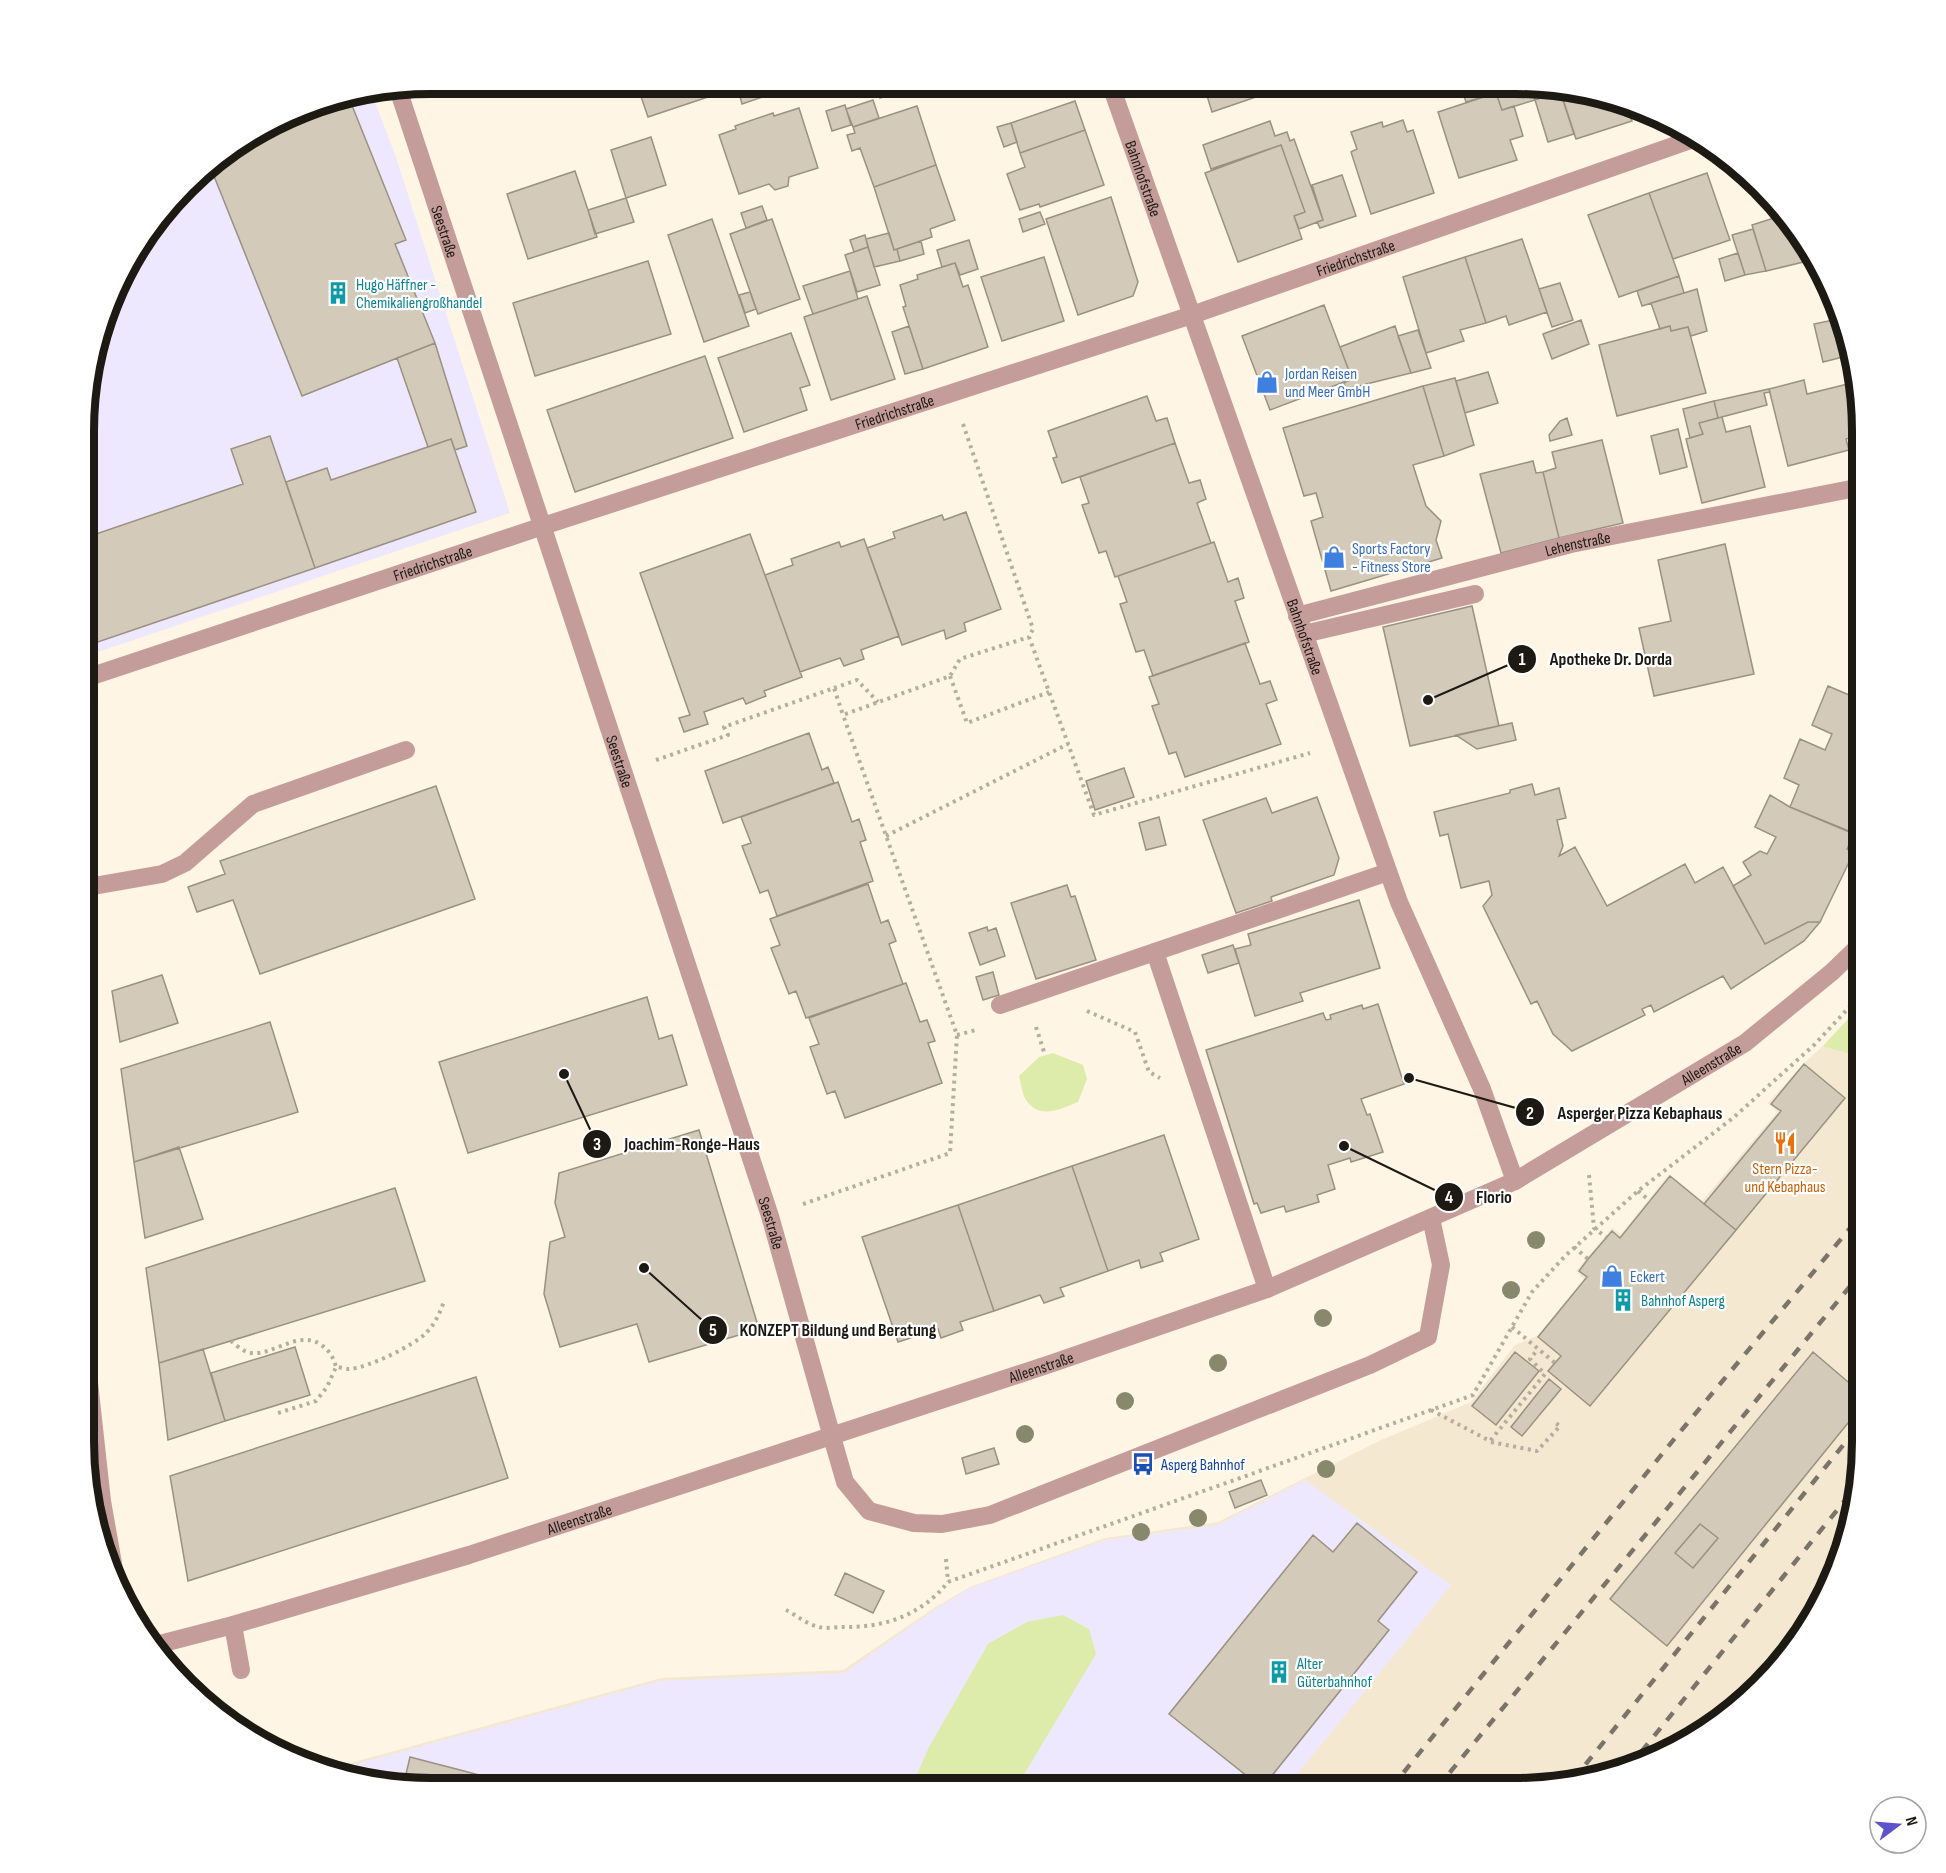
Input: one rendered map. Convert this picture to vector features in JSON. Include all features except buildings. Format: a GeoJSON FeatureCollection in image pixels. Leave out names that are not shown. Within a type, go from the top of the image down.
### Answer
{"type":"FeatureCollection","features":[{"type":"Feature","properties":{"kind":"street","name":"Bahnhofstraße"},"geometry":{"type":"LineString","coordinates":[[1114,94],[1399,902],[1482,1089],[1515,1181]]}},
{"type":"Feature","properties":{"kind":"street","name":"Seestraße"},"geometry":{"type":"LineString","coordinates":[[400,96],[770,1216],[845,1482],[869,1511],[914,1523],[942,1524],[990,1515],[1370,1365],[1428,1336],[1441,1265],[1431,1218]]}},
{"type":"Feature","properties":{"kind":"street","name":"Friedrichstraße"},"geometry":{"type":"LineString","coordinates":[[94,675],[543,526],[1192,315],[1686,142]]}},
{"type":"Feature","properties":{"kind":"street","name":"Lehenstraße"},"geometry":{"type":"LineString","coordinates":[[1297,616],[1571,544],[1852,489]]}},
{"type":"Feature","properties":{"kind":"street"},"geometry":{"type":"LineString","coordinates":[[1304,634],[1475,594]]}},
{"type":"Feature","properties":{"kind":"street"},"geometry":{"type":"LineString","coordinates":[[94,886],[162,874],[185,863],[253,804],[406,750]]}},
{"type":"Feature","properties":{"kind":"street"},"geometry":{"type":"LineString","coordinates":[[1000,1005],[1388,872]]}},
{"type":"Feature","properties":{"kind":"street"},"geometry":{"type":"LineString","coordinates":[[1155,952],[1267,1289]]}},
{"type":"Feature","properties":{"kind":"street","name":"Alleenstraße"},"geometry":{"type":"LineString","coordinates":[[161,1644],[233,1625],[469,1555],[832,1437],[1267,1289],[1515,1181],[1745,1043],[1832,972],[1852,953]]}},
{"type":"Feature","properties":{"kind":"street"},"geometry":{"type":"LineString","coordinates":[[94,1428],[108,1538]]}},
{"type":"Feature","properties":{"kind":"street"},"geometry":{"type":"LineString","coordinates":[[233,1625],[241,1670]]}},
{"type":"Feature","properties":{"kind":"path"},"geometry":{"type":"LineString","coordinates":[[843,715],[950,676],[960,659],[1029,637],[1033,629],[952,393]]}},
{"type":"Feature","properties":{"kind":"path"},"geometry":{"type":"LineString","coordinates":[[1029,637],[1094,816],[1343,744]]}},
{"type":"Feature","properties":{"kind":"path"},"geometry":{"type":"LineString","coordinates":[[950,676],[967,723],[1049,692]]}},
{"type":"Feature","properties":{"kind":"path"},"geometry":{"type":"LineString","coordinates":[[653,761],[728,735],[724,727],[857,680],[878,702]]}},
{"type":"Feature","properties":{"kind":"path"},"geometry":{"type":"LineString","coordinates":[[770,1216],[950,1153],[957,1035],[834,688]]}},
{"type":"Feature","properties":{"kind":"path"},"geometry":{"type":"LineString","coordinates":[[886,836],[1068,744]]}},
{"type":"Feature","properties":{"kind":"path"},"geometry":{"type":"LineString","coordinates":[[786,1610],[818,1627],[854,1628],[880,1624],[909,1614],[936,1598],[948,1582],[1473,1395],[1532,1292],[1574,1246],[1638,1191],[1733,1118],[1814,1045],[1852,1004]]}},
{"type":"Feature","properties":{"kind":"path"},"geometry":{"type":"LineString","coordinates":[[1080,1008],[1135,1032],[1149,1071],[1163,1080]]}},
{"type":"Feature","properties":{"kind":"path"},"geometry":{"type":"LineString","coordinates":[[1035,1024],[1045,1055]]}},
{"type":"Feature","properties":{"kind":"path"},"geometry":{"type":"LineString","coordinates":[[957,1035],[977,1030]]}},
{"type":"Feature","properties":{"kind":"path"},"geometry":{"type":"LineString","coordinates":[[1585,1139],[1594,1228],[1606,1238]]}},
{"type":"Feature","properties":{"kind":"path"},"geometry":{"type":"LineString","coordinates":[[1638,1191],[1650,1201]]}},
{"type":"Feature","properties":{"kind":"path"},"geometry":{"type":"LineString","coordinates":[[1574,1246],[1588,1259]]}},
{"type":"Feature","properties":{"kind":"path"},"geometry":{"type":"LineString","coordinates":[[336,1367],[349,1369],[379,1360],[403,1348],[425,1334],[437,1319],[444,1300]]}},
{"type":"Feature","properties":{"kind":"path"},"geometry":{"type":"LineString","coordinates":[[1512,1327],[1555,1362]]}},
{"type":"Feature","properties":{"kind":"path"},"geometry":{"type":"LineString","coordinates":[[231,1341],[240,1349],[252,1354],[302,1339],[316,1341],[326,1347],[334,1357],[336,1367],[327,1387],[316,1401],[278,1413]]}},
{"type":"Feature","properties":{"kind":"path"},"geometry":{"type":"LineString","coordinates":[[1490,1442],[1545,1374],[1530,1359],[1538,1348]]}},
{"type":"Feature","properties":{"kind":"path"},"geometry":{"type":"LineString","coordinates":[[1431,1410],[1490,1442],[1537,1451],[1560,1426],[1553,1421]]}},
{"type":"Feature","properties":{"kind":"shaded area"},"geometry":{"type":"Polygon","coordinates":[[[374,99],[396,157],[510,513],[94,653],[94,431],[101,366],[112,323],[129,282],[151,244],[193,193],[244,151],[282,129],[323,112],[374,99]]]}},
{"type":"Feature","properties":{"kind":"shaded area"},"geometry":{"type":"Polygon","coordinates":[[[1852,1015],[1852,1442],[1849,1486],[1840,1529],[1817,1591],[1782,1647],[1753,1680],[1720,1709],[1664,1744],[1602,1767],[1537,1778],[409,1778],[387,1776],[340,1766],[661,1678],[843,1670],[934,1608],[970,1587],[1105,1538],[1218,1522],[1379,1441],[1471,1402],[1515,1345],[1537,1336],[1584,1279],[1576,1271],[1612,1228],[1621,1234],[1669,1174],[1702,1201],[1777,1112],[1768,1103],[1804,1063],[1852,1015]]]}},
{"type":"Feature","properties":{"kind":"shaded area"},"geometry":{"type":"Polygon","coordinates":[[[1305,1480],[1451,1585],[1294,1778],[409,1778],[345,1767],[659,1681],[844,1673],[934,1610],[970,1588],[1105,1540],[1217,1525],[1305,1480]]]}},
{"type":"Feature","properties":{"kind":"green space"},"geometry":{"type":"Polygon","coordinates":[[[1852,1015],[1852,1054],[1823,1046],[1852,1015]]]}},
{"type":"Feature","properties":{"kind":"green space"},"geometry":{"type":"Polygon","coordinates":[[[1053,1053],[1083,1065],[1087,1079],[1078,1102],[1058,1110],[1037,1110],[1026,1100],[1019,1076],[1039,1057],[1053,1053]]]}},
{"type":"Feature","properties":{"kind":"green space"},"geometry":{"type":"Polygon","coordinates":[[[1063,1615],[1089,1629],[1096,1654],[1022,1778],[915,1778],[929,1747],[988,1644],[1027,1622],[1063,1615]]]}},
{"type":"Feature","properties":{"kind":"railway"},"geometry":{"type":"LineString","coordinates":[[1399,1778],[1675,1438],[1852,1226]]}},
{"type":"Feature","properties":{"kind":"railway"},"geometry":{"type":"LineString","coordinates":[[1445,1778],[1852,1284]]}},
{"type":"Feature","properties":{"kind":"railway"},"geometry":{"type":"LineString","coordinates":[[1579,1772],[1852,1434]]}},
{"type":"Feature","properties":{"kind":"railway"},"geometry":{"type":"LineString","coordinates":[[1639,1755],[1847,1498]]}},
{"type":"Feature","properties":{"kind":"place","name":"Hugo Häffner - Chemikaliengroßhandel"},"geometry":{"type":"Point","coordinates":[338,293]}},
{"type":"Feature","properties":{"kind":"place","name":"Jordan Reisen und Meer GmbH"},"geometry":{"type":"Point","coordinates":[1267,382]}},
{"type":"Feature","properties":{"kind":"place","name":"Sports Factory - Fitness Store"},"geometry":{"type":"Point","coordinates":[1334,557]}},
{"type":"Feature","properties":{"kind":"place","name":"Apotheke Dr. Dorda"},"geometry":{"type":"Point","coordinates":[1428,700]}},
{"type":"Feature","properties":{"kind":"place","name":"Joachim-Ronge-Haus"},"geometry":{"type":"Point","coordinates":[564,1074]}},
{"type":"Feature","properties":{"kind":"place","name":"Asperger Pizza Kebaphaus"},"geometry":{"type":"Point","coordinates":[1409,1078]}},
{"type":"Feature","properties":{"kind":"place","name":"Stern Pizza- und Kebaphaus"},"geometry":{"type":"Point","coordinates":[1785,1143]}},
{"type":"Feature","properties":{"kind":"place","name":"Florio"},"geometry":{"type":"Point","coordinates":[1344,1146]}},
{"type":"Feature","properties":{"kind":"place","name":"KONZEPT Bildung und Beratung"},"geometry":{"type":"Point","coordinates":[644,1268]}},
{"type":"Feature","properties":{"kind":"place","name":"Eckert"},"geometry":{"type":"Point","coordinates":[1612,1276]}},
{"type":"Feature","properties":{"kind":"place","name":"Bahnhof Asperg"},"geometry":{"type":"Point","coordinates":[1623,1300]}},
{"type":"Feature","properties":{"kind":"place","name":"Asperg Bahnhof"},"geometry":{"type":"Point","coordinates":[1143,1464]}},
{"type":"Feature","properties":{"kind":"place","name":"Alter Güterbahnhof"},"geometry":{"type":"Point","coordinates":[1279,1672]}}]}
